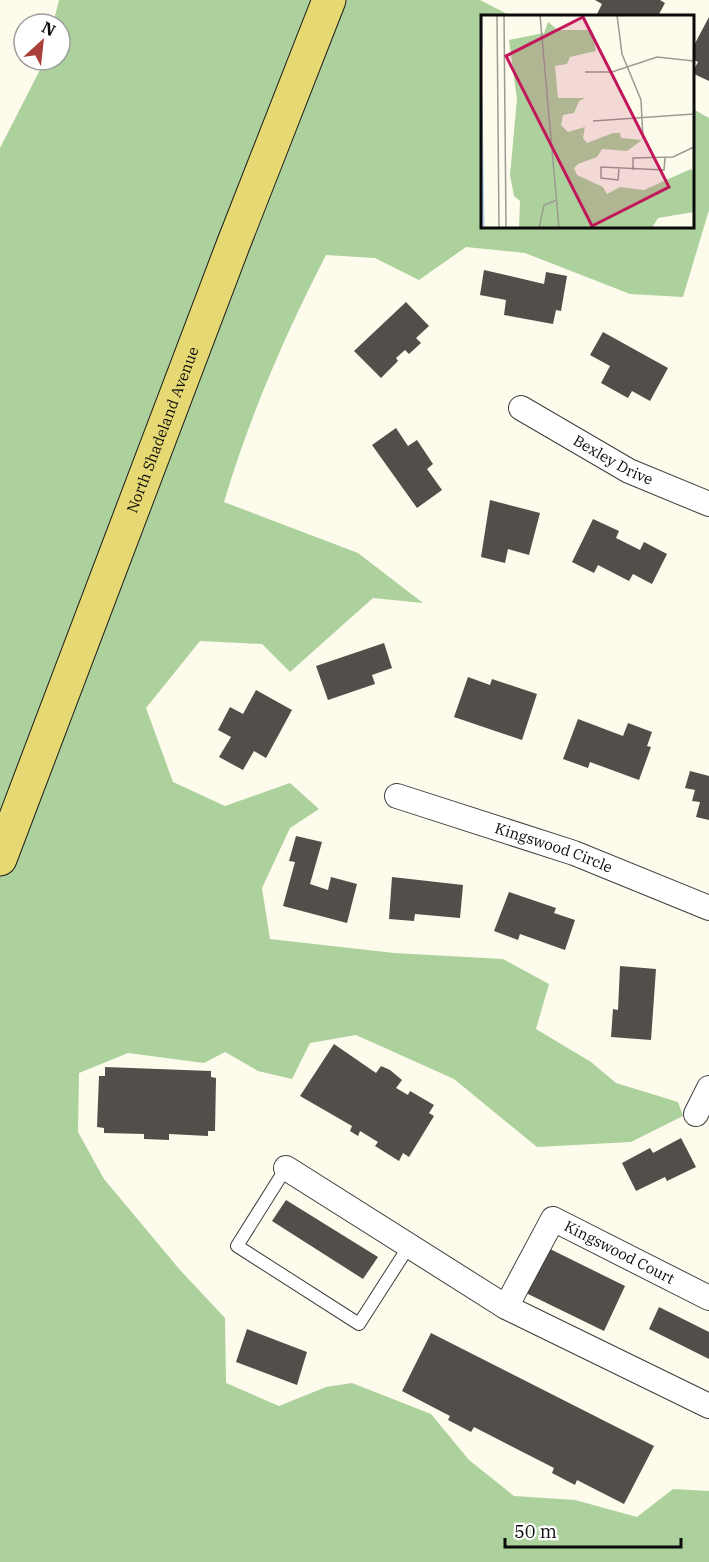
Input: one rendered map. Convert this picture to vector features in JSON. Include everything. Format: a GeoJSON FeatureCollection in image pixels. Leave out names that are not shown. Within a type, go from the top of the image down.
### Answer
{"type":"FeatureCollection","features":[{"type":"Feature","properties":{"kind":"main road","name":"North Shadeland Avenue"},"geometry":{"type":"LineString","coordinates":[[0,859],[228,256],[329,0]]}},
{"type":"Feature","properties":{"kind":"street","name":"Bexley Drive"},"geometry":{"type":"LineString","coordinates":[[521,408],[638,476],[709,504]]}},
{"type":"Feature","properties":{"kind":"street","name":"Kingswood Circle"},"geometry":{"type":"LineString","coordinates":[[397,796],[574,853],[709,908]]}},
{"type":"Feature","properties":{"kind":"street"},"geometry":{"type":"LineString","coordinates":[[696,1114],[709,1088]]}},
{"type":"Feature","properties":{"kind":"street"},"geometry":{"type":"LineString","coordinates":[[286,1168],[507,1307],[709,1406]]}},
{"type":"Feature","properties":{"kind":"street","name":"Kingswood Court"},"geometry":{"type":"LineString","coordinates":[[507,1307],[553,1219],[709,1298]]}},
{"type":"Feature","properties":{"kind":"lane"},"geometry":{"type":"LineString","coordinates":[[286,1168],[237,1246],[359,1324],[409,1246]]}},
{"type":"Feature","properties":{"kind":"green space"},"geometry":{"type":"Polygon","coordinates":[[[59,0],[480,0],[509,15],[481,15],[481,228],[694,228],[694,110],[709,118],[709,210],[683,297],[630,294],[525,253],[466,247],[419,280],[375,258],[326,255],[269,376],[224,502],[358,553],[423,603],[373,598],[290,672],[262,644],[200,641],[146,708],[173,782],[225,806],[290,783],[319,809],[290,828],[262,888],[270,939],[394,953],[503,959],[549,984],[536,1029],[591,1062],[616,1083],[678,1102],[683,1116],[631,1142],[537,1147],[454,1079],[356,1035],[310,1043],[292,1079],[258,1071],[225,1052],[204,1063],[128,1053],[79,1073],[78,1132],[104,1179],[180,1270],[225,1318],[226,1383],[279,1406],[326,1387],[352,1383],[431,1414],[469,1460],[514,1496],[575,1500],[637,1517],[673,1489],[709,1491],[709,1562],[0,1562],[0,148],[39,72],[72,72],[72,12],[56,12],[59,0]]]}},
{"type":"Feature","properties":{"kind":"building"},"geometry":{"type":"Polygon","coordinates":[[[595,0],[660,0],[665,3],[659,15],[596,15],[602,4],[595,0]]]}},
{"type":"Feature","properties":{"kind":"building"},"geometry":{"type":"Polygon","coordinates":[[[709,17],[709,81],[694,74],[698,62],[694,60],[694,45],[709,17]]]}},
{"type":"Feature","properties":{"kind":"building"},"geometry":{"type":"Polygon","coordinates":[[[484,270],[544,284],[546,272],[567,276],[561,311],[556,310],[553,324],[504,315],[506,300],[480,295],[484,270]]]}},
{"type":"Feature","properties":{"kind":"building"},"geometry":{"type":"Polygon","coordinates":[[[406,302],[429,326],[416,338],[421,343],[409,354],[405,350],[396,358],[398,361],[381,378],[354,351],[406,302]]]}},
{"type":"Feature","properties":{"kind":"building"},"geometry":{"type":"Polygon","coordinates":[[[603,332],[668,368],[650,401],[632,391],[628,398],[601,383],[610,366],[590,355],[603,332]]]}},
{"type":"Feature","properties":{"kind":"building"},"geometry":{"type":"Polygon","coordinates":[[[396,428],[408,446],[417,440],[433,464],[427,469],[442,490],[417,508],[372,445],[396,428]]]}},
{"type":"Feature","properties":{"kind":"building"},"geometry":{"type":"Polygon","coordinates":[[[490,500],[540,513],[529,555],[508,549],[505,563],[481,557],[490,500]]]}},
{"type":"Feature","properties":{"kind":"building"},"geometry":{"type":"Polygon","coordinates":[[[593,519],[619,531],[616,538],[640,550],[644,542],[667,554],[652,584],[633,574],[629,581],[598,565],[594,573],[572,562],[593,519]]]}},
{"type":"Feature","properties":{"kind":"building"},"geometry":{"type":"Polygon","coordinates":[[[384,643],[392,668],[372,675],[375,684],[328,700],[316,666],[384,643]]]}},
{"type":"Feature","properties":{"kind":"building"},"geometry":{"type":"Polygon","coordinates":[[[468,677],[490,685],[492,679],[537,694],[522,740],[454,717],[468,677]]]}},
{"type":"Feature","properties":{"kind":"building"},"geometry":{"type":"Polygon","coordinates":[[[256,690],[292,710],[266,758],[254,751],[243,770],[219,757],[231,737],[218,730],[230,707],[243,714],[256,690]]]}},
{"type":"Feature","properties":{"kind":"building"},"geometry":{"type":"Polygon","coordinates":[[[578,719],[623,736],[628,723],[652,732],[647,746],[651,747],[639,780],[590,762],[588,768],[563,759],[578,719]]]}},
{"type":"Feature","properties":{"kind":"building"},"geometry":{"type":"Polygon","coordinates":[[[690,771],[709,776],[709,820],[696,817],[700,802],[692,801],[695,790],[685,788],[690,771]]]}},
{"type":"Feature","properties":{"kind":"building"},"geometry":{"type":"Polygon","coordinates":[[[296,836],[322,842],[310,884],[328,890],[331,877],[357,884],[347,923],[283,906],[295,862],[289,861],[296,836]]]}},
{"type":"Feature","properties":{"kind":"building"},"geometry":{"type":"Polygon","coordinates":[[[392,877],[463,885],[460,918],[415,914],[414,921],[389,919],[392,877]]]}},
{"type":"Feature","properties":{"kind":"building"},"geometry":{"type":"Polygon","coordinates":[[[509,892],[556,908],[554,913],[575,920],[565,950],[520,934],[518,940],[494,931],[509,892]]]}},
{"type":"Feature","properties":{"kind":"building"},"geometry":{"type":"Polygon","coordinates":[[[620,966],[656,969],[651,1040],[611,1037],[613,1009],[618,1010],[620,966]]]}},
{"type":"Feature","properties":{"kind":"building"},"geometry":{"type":"Polygon","coordinates":[[[334,1044],[376,1073],[381,1066],[390,1070],[402,1080],[396,1088],[408,1095],[410,1091],[434,1105],[429,1113],[434,1116],[409,1157],[403,1153],[399,1161],[375,1146],[378,1142],[360,1131],[358,1136],[350,1131],[352,1126],[300,1096],[334,1044]]]}},
{"type":"Feature","properties":{"kind":"building"},"geometry":{"type":"Polygon","coordinates":[[[105,1067],[211,1071],[211,1077],[216,1078],[215,1131],[208,1131],[208,1136],[169,1134],[169,1140],[144,1139],[144,1134],[104,1133],[104,1128],[97,1127],[99,1076],[105,1076],[105,1067]]]}},
{"type":"Feature","properties":{"kind":"building"},"geometry":{"type":"Polygon","coordinates":[[[681,1138],[696,1167],[667,1181],[665,1177],[636,1191],[622,1163],[650,1148],[653,1153],[681,1138]]]}},
{"type":"Feature","properties":{"kind":"building"},"geometry":{"type":"Polygon","coordinates":[[[286,1200],[378,1257],[363,1279],[272,1221],[286,1200]]]}},
{"type":"Feature","properties":{"kind":"building"},"geometry":{"type":"Polygon","coordinates":[[[548,1248],[625,1286],[604,1331],[526,1293],[548,1248]]]}},
{"type":"Feature","properties":{"kind":"building"},"geometry":{"type":"Polygon","coordinates":[[[659,1307],[709,1332],[709,1359],[649,1329],[659,1307]]]}},
{"type":"Feature","properties":{"kind":"building"},"geometry":{"type":"Polygon","coordinates":[[[247,1329],[307,1352],[297,1385],[236,1362],[247,1329]]]}},
{"type":"Feature","properties":{"kind":"building"},"geometry":{"type":"Polygon","coordinates":[[[431,1333],[654,1446],[624,1504],[577,1480],[575,1485],[552,1473],[554,1468],[474,1427],[471,1432],[448,1420],[450,1416],[402,1391],[431,1333]]]}}]}
